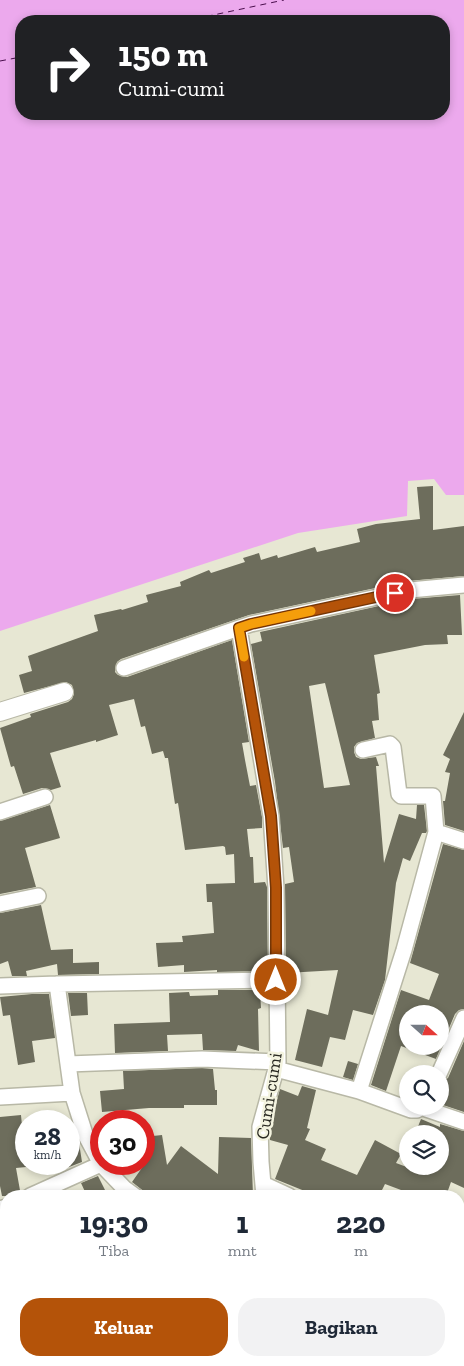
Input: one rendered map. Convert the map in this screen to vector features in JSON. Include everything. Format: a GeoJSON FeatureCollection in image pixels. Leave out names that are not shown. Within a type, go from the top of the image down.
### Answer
{"type":"FeatureCollection","features":[{"type":"Feature","properties":{"kind":"street"},"geometry":{"type":"LineString","coordinates":[[124,668],[251,624],[410,590],[464,585]]}},
{"type":"Feature","properties":{"kind":"street","name":"Cumi-cumi"},"geometry":{"type":"LineString","coordinates":[[239,628],[271,816],[276,888],[277,1065],[260,1127],[264,1190]]}},
{"type":"Feature","properties":{"kind":"street"},"geometry":{"type":"LineString","coordinates":[[0,712],[64,692]]}},
{"type":"Feature","properties":{"kind":"street"},"geometry":{"type":"LineString","coordinates":[[359,1091],[404,950],[436,832],[433,796],[402,796],[399,794],[393,747],[390,744],[362,750]]}},
{"type":"Feature","properties":{"kind":"street"},"geometry":{"type":"LineString","coordinates":[[0,812],[45,797]]}},
{"type":"Feature","properties":{"kind":"street"},"geometry":{"type":"LineString","coordinates":[[436,832],[464,841]]}},
{"type":"Feature","properties":{"kind":"street"},"geometry":{"type":"LineString","coordinates":[[0,904],[38,896]]}},
{"type":"Feature","properties":{"kind":"street"},"geometry":{"type":"LineString","coordinates":[[0,986],[276,980]]}},
{"type":"Feature","properties":{"kind":"street"},"geometry":{"type":"LineString","coordinates":[[57,984],[72,1093],[85,1134],[90,1143]]}},
{"type":"Feature","properties":{"kind":"street"},"geometry":{"type":"LineString","coordinates":[[443,1065],[464,1018]]}},
{"type":"Feature","properties":{"kind":"street"},"geometry":{"type":"LineString","coordinates":[[68,1064],[202,1059],[277,1065],[399,1106]]}},
{"type":"Feature","properties":{"kind":"street"},"geometry":{"type":"LineString","coordinates":[[0,1097],[72,1093]]}},
{"type":"Feature","properties":{"kind":"street"},"geometry":{"type":"LineString","coordinates":[[445,1115],[464,1122]]}},
{"type":"Feature","properties":{"kind":"street"},"geometry":{"type":"LineString","coordinates":[[43,1190],[90,1169]]}},
{"type":"Feature","properties":{"kind":"street"},"geometry":{"type":"LineString","coordinates":[[112,1175],[127,1190]]}},
{"type":"Feature","properties":{"kind":"shaded area"},"geometry":{"type":"Polygon","coordinates":[[[0,0],[464,0],[464,495],[446,495],[434,479],[408,481],[407,516],[298,533],[0,631],[0,0]]]}},
{"type":"Feature","properties":{"kind":"building"},"geometry":{"type":"Polygon","coordinates":[[[433,486],[433,530],[464,526],[464,576],[408,581],[249,615],[117,662],[115,672],[118,675],[127,677],[232,640],[249,742],[242,743],[250,786],[256,785],[262,817],[262,828],[247,829],[250,857],[253,857],[254,883],[265,882],[267,887],[268,971],[217,972],[217,970],[184,972],[184,965],[158,967],[156,943],[183,942],[182,936],[214,933],[212,902],[207,902],[206,884],[235,883],[234,854],[226,855],[225,847],[223,846],[185,850],[178,803],[175,804],[168,758],[165,758],[163,751],[152,754],[145,726],[141,727],[134,699],[109,705],[118,735],[50,753],[61,787],[51,790],[42,788],[23,794],[14,766],[11,767],[0,728],[31,717],[30,714],[68,702],[74,694],[72,685],[66,682],[24,693],[19,675],[32,671],[28,656],[98,631],[94,615],[122,610],[148,602],[146,595],[181,586],[180,582],[209,570],[211,573],[245,562],[243,558],[259,553],[261,560],[277,555],[278,558],[315,547],[317,552],[360,542],[357,529],[376,524],[420,519],[417,487],[433,486]]]}},
{"type":"Feature","properties":{"kind":"building"},"geometry":{"type":"Polygon","coordinates":[[[460,595],[462,635],[447,635],[448,644],[425,645],[374,655],[380,693],[377,694],[379,720],[372,721],[375,738],[357,743],[354,747],[354,752],[356,757],[361,759],[376,757],[379,766],[376,766],[384,863],[399,814],[416,819],[417,805],[424,805],[427,831],[422,833],[410,861],[403,858],[396,883],[385,980],[373,1015],[353,1010],[345,1040],[330,1037],[322,1067],[295,1060],[307,1009],[328,1015],[338,970],[286,973],[285,884],[294,882],[289,847],[283,848],[275,782],[251,644],[262,641],[260,632],[411,599],[460,595]],[[325,683],[309,686],[324,788],[350,785],[325,683]]]}},
{"type":"Feature","properties":{"kind":"building"},"geometry":{"type":"Polygon","coordinates":[[[464,712],[464,831],[445,825],[443,801],[445,801],[450,773],[445,772],[450,759],[443,755],[464,712]]]}},
{"type":"Feature","properties":{"kind":"building"},"geometry":{"type":"Polygon","coordinates":[[[50,805],[60,838],[25,848],[36,887],[0,894],[0,821],[50,805]]]}},
{"type":"Feature","properties":{"kind":"building"},"geometry":{"type":"Polygon","coordinates":[[[443,844],[464,850],[464,1009],[459,1010],[455,1014],[449,1028],[449,1005],[399,1005],[399,1052],[386,1091],[371,1085],[401,990],[429,1000],[439,974],[410,963],[443,844]]]}},
{"type":"Feature","properties":{"kind":"building"},"geometry":{"type":"Polygon","coordinates":[[[41,905],[51,950],[73,949],[73,963],[99,962],[99,974],[58,975],[57,964],[26,971],[27,976],[12,976],[8,961],[0,964],[0,913],[41,905]]]}},
{"type":"Feature","properties":{"kind":"building"},"geometry":{"type":"Polygon","coordinates":[[[218,990],[260,990],[261,1008],[258,1009],[259,1051],[238,1045],[236,1051],[203,1050],[202,1034],[167,1035],[168,1051],[115,1053],[114,1024],[170,1022],[169,993],[189,992],[190,996],[218,995],[218,990]]]}},
{"type":"Feature","properties":{"kind":"building"},"geometry":{"type":"Polygon","coordinates":[[[68,993],[87,993],[88,1015],[71,1016],[68,993]]]}},
{"type":"Feature","properties":{"kind":"building"},"geometry":{"type":"Polygon","coordinates":[[[49,994],[55,1038],[32,1041],[35,1062],[18,1065],[10,1015],[3,1016],[0,997],[49,994]]]}},
{"type":"Feature","properties":{"kind":"building"},"geometry":{"type":"Polygon","coordinates":[[[464,1041],[464,1112],[449,1107],[449,1076],[464,1041]]]}},
{"type":"Feature","properties":{"kind":"building"},"geometry":{"type":"Polygon","coordinates":[[[425,1055],[438,1055],[436,1059],[425,1055]]]}},
{"type":"Feature","properties":{"kind":"building"},"geometry":{"type":"Polygon","coordinates":[[[348,1061],[358,1064],[353,1080],[343,1077],[348,1061]]]}},
{"type":"Feature","properties":{"kind":"building"},"geometry":{"type":"Polygon","coordinates":[[[213,1069],[215,1090],[217,1090],[217,1105],[184,1105],[184,1108],[102,1110],[100,1091],[124,1089],[123,1071],[213,1069]]]}},
{"type":"Feature","properties":{"kind":"building"},"geometry":{"type":"Polygon","coordinates":[[[302,1086],[316,1090],[307,1128],[310,1129],[305,1140],[326,1149],[321,1160],[357,1175],[375,1140],[399,1153],[396,1163],[399,1164],[399,1175],[449,1175],[449,1127],[464,1131],[464,1188],[451,1182],[448,1190],[401,1190],[385,1184],[382,1190],[302,1190],[275,1179],[288,1145],[270,1140],[269,1128],[280,1089],[298,1096],[302,1086]]]}},
{"type":"Feature","properties":{"kind":"building"},"geometry":{"type":"Polygon","coordinates":[[[15,1116],[15,1175],[17,1175],[20,1190],[1,1190],[0,1117],[15,1116]]]}},
{"type":"Feature","properties":{"kind":"building"},"geometry":{"type":"Polygon","coordinates":[[[421,1119],[435,1125],[419,1125],[421,1119]]]}},
{"type":"Feature","properties":{"kind":"building"},"geometry":{"type":"Polygon","coordinates":[[[162,1135],[167,1165],[181,1146],[218,1174],[219,1137],[251,1138],[253,1190],[142,1190],[132,1182],[137,1175],[155,1175],[155,1136],[162,1135]]]}},
{"type":"Feature","properties":{"kind":"building"},"geometry":{"type":"Polygon","coordinates":[[[98,1176],[105,1190],[84,1190],[81,1183],[98,1176]]]}},
{"type":"Feature","properties":{"kind":"ferry route"},"geometry":{"type":"LineString","coordinates":[[213,15],[284,0]]}},
{"type":"Feature","properties":{"kind":"ferry route"},"geometry":{"type":"LineString","coordinates":[[0,61],[15,58]]}},
{"type":"Feature","properties":{"kind":"slow traffic"},"geometry":{"type":"LineString","coordinates":[[244,657],[239,628],[311,611]]}},
{"type":"Feature","properties":{"kind":"route"},"geometry":{"type":"LineString","coordinates":[[276,980],[276,888],[271,816],[239,628],[395,593]]}}]}
